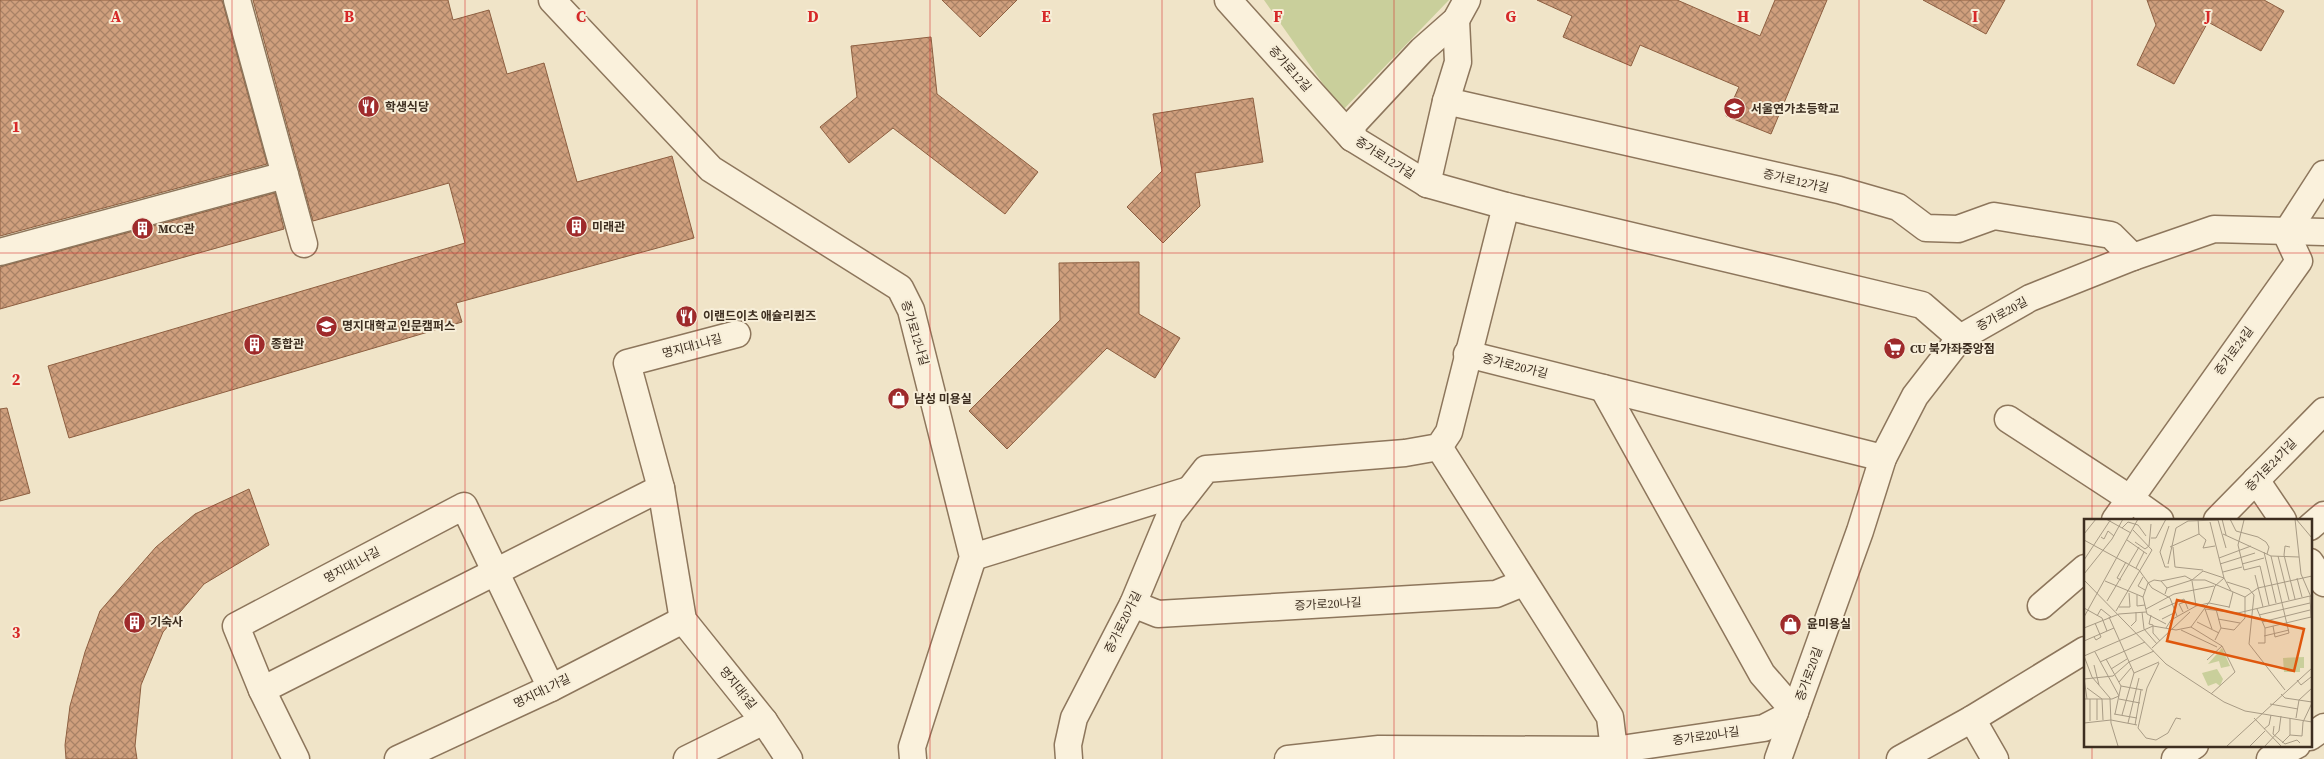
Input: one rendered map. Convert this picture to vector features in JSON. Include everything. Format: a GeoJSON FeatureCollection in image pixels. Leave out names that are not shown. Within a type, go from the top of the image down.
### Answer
{"type":"FeatureCollection","features":[{"type":"Feature","properties":{"kind":"street"},"geometry":{"type":"LineString","coordinates":[[237,0],[304,244]]}},
{"type":"Feature","properties":{"kind":"street","name":"증가로12나길"},"geometry":{"type":"LineString","coordinates":[[552,0],[712,169],[900,288],[910,310],[973,556]]}},
{"type":"Feature","properties":{"kind":"street","name":"증가로12길"},"geometry":{"type":"LineString","coordinates":[[1228,0],[1352,138]]}},
{"type":"Feature","properties":{"kind":"street"},"geometry":{"type":"LineString","coordinates":[[1427,184],[1446,101],[1458,62],[1461,10]]}},
{"type":"Feature","properties":{"kind":"street","name":"증가로12가길"},"geometry":{"type":"LineString","coordinates":[[1461,10],[1353,124],[1352,138],[1427,184],[1506,206],[1922,304],[1960,338]]}},
{"type":"Feature","properties":{"kind":"street","name":"증가로12가길"},"geometry":{"type":"LineString","coordinates":[[1446,101],[1839,190],[1898,207],[1926,228],[1958,229],[1994,216],[2111,235],[2133,257]]}},
{"type":"Feature","properties":{"kind":"street"},"geometry":{"type":"LineString","coordinates":[[2286,232],[2324,174]]}},
{"type":"Feature","properties":{"kind":"street"},"geometry":{"type":"LineString","coordinates":[[0,252],[285,175]]}},
{"type":"Feature","properties":{"kind":"street"},"geometry":{"type":"LineString","coordinates":[[1467,354],[1506,206]]}},
{"type":"Feature","properties":{"kind":"street","name":"증가로20길"},"geometry":{"type":"LineString","coordinates":[[1778,759],[1860,531],[1883,458],[1915,396],[1960,338],[2030,298],[2133,257],[2214,229],[2286,232]]}},
{"type":"Feature","properties":{"kind":"street"},"geometry":{"type":"LineString","coordinates":[[2286,232],[2324,232]]}},
{"type":"Feature","properties":{"kind":"street","name":"증가로24길"},"geometry":{"type":"LineString","coordinates":[[2116,519],[2299,261],[2286,232]]}},
{"type":"Feature","properties":{"kind":"street","name":"명지대1나길"},"geometry":{"type":"LineString","coordinates":[[683,620],[662,488],[627,362],[737,334]]}},
{"type":"Feature","properties":{"kind":"street","name":"증가로20가길"},"geometry":{"type":"LineString","coordinates":[[1069,759],[1068,745],[1074,718],[1133,604],[1170,515],[1206,468],[1405,453],[1439,448],[1449,432],[1467,354],[1883,458]]}},
{"type":"Feature","properties":{"kind":"street","name":"증가로20길"},"geometry":{"type":"LineString","coordinates":[[1604,388],[1762,674],[1795,712]]}},
{"type":"Feature","properties":{"kind":"street","name":"증가로24가길"},"geometry":{"type":"LineString","coordinates":[[2219,519],[2324,411]]}},
{"type":"Feature","properties":{"kind":"street"},"geometry":{"type":"LineString","coordinates":[[2008,419],[2159,519]]}},
{"type":"Feature","properties":{"kind":"street"},"geometry":{"type":"LineString","coordinates":[[1439,448],[1523,583],[1610,717],[1614,750]]}},
{"type":"Feature","properties":{"kind":"street"},"geometry":{"type":"LineString","coordinates":[[2256,480],[2282,519]]}},
{"type":"Feature","properties":{"kind":"street"},"geometry":{"type":"LineString","coordinates":[[262,690],[662,488]]}},
{"type":"Feature","properties":{"kind":"street"},"geometry":{"type":"LineString","coordinates":[[913,759],[912,747],[973,556],[1189,490]]}},
{"type":"Feature","properties":{"kind":"street","name":"명지대1나길"},"geometry":{"type":"LineString","coordinates":[[296,759],[262,690],[236,626],[464,506],[551,688]]}},
{"type":"Feature","properties":{"kind":"street"},"geometry":{"type":"LineString","coordinates":[[2312,525],[2324,515]]}},
{"type":"Feature","properties":{"kind":"street"},"geometry":{"type":"LineString","coordinates":[[2312,565],[2324,583]]}},
{"type":"Feature","properties":{"kind":"street"},"geometry":{"type":"LineString","coordinates":[[2041,606],[2084,569]]}},
{"type":"Feature","properties":{"kind":"street","name":"증가로20나길"},"geometry":{"type":"LineString","coordinates":[[1133,604],[1158,614],[1496,594],[1523,583]]}},
{"type":"Feature","properties":{"kind":"street","name":"명지대1가길"},"geometry":{"type":"LineString","coordinates":[[398,759],[551,688],[683,620]]}},
{"type":"Feature","properties":{"kind":"street","name":"명지대3길"},"geometry":{"type":"LineString","coordinates":[[683,620],[764,721],[789,759]]}},
{"type":"Feature","properties":{"kind":"street"},"geometry":{"type":"LineString","coordinates":[[1900,759],[1972,719],[2084,651]]}},
{"type":"Feature","properties":{"kind":"street","name":"증가로20나길"},"geometry":{"type":"LineString","coordinates":[[1288,759],[1379,754],[1614,750],[1764,728],[1795,712]]}},
{"type":"Feature","properties":{"kind":"street"},"geometry":{"type":"LineString","coordinates":[[1972,719],[1995,759]]}},
{"type":"Feature","properties":{"kind":"street"},"geometry":{"type":"LineString","coordinates":[[688,759],[764,721]]}},
{"type":"Feature","properties":{"kind":"street"},"geometry":{"type":"LineString","coordinates":[[2312,736],[2324,727]]}},
{"type":"Feature","properties":{"kind":"street"},"geometry":{"type":"LineString","coordinates":[[2166,746],[2174,759],[2194,746]]}},
{"type":"Feature","properties":{"kind":"street"},"geometry":{"type":"LineString","coordinates":[[2270,759],[2296,746]]}},
{"type":"Feature","properties":{"kind":"green space"},"geometry":{"type":"Polygon","coordinates":[[[1264,0],[1449,0],[1342,111],[1264,0]]]}},
{"type":"Feature","properties":{"kind":"building"},"geometry":{"type":"Polygon","coordinates":[[[0,0],[222,0],[267,164],[0,236],[0,0]]]}},
{"type":"Feature","properties":{"kind":"building"},"geometry":{"type":"Polygon","coordinates":[[[253,0],[448,0],[453,20],[489,10],[507,74],[544,63],[577,182],[672,156],[694,238],[456,303],[462,322],[69,438],[48,366],[465,243],[449,183],[313,221],[253,0]]]}},
{"type":"Feature","properties":{"kind":"building"},"geometry":{"type":"Polygon","coordinates":[[[942,0],[1017,0],[980,37],[942,0]]]}},
{"type":"Feature","properties":{"kind":"building"},"geometry":{"type":"Polygon","coordinates":[[[1537,0],[1677,0],[1760,36],[1775,0],[1827,0],[1771,134],[1726,116],[1739,87],[1640,45],[1631,66],[1563,37],[1572,16],[1537,0]]]}},
{"type":"Feature","properties":{"kind":"building"},"geometry":{"type":"Polygon","coordinates":[[[1923,0],[2005,0],[1986,34],[1923,0]]]}},
{"type":"Feature","properties":{"kind":"building"},"geometry":{"type":"Polygon","coordinates":[[[2147,0],[2264,0],[2284,11],[2261,51],[2208,22],[2174,84],[2137,65],[2156,25],[2147,0]]]}},
{"type":"Feature","properties":{"kind":"building"},"geometry":{"type":"Polygon","coordinates":[[[931,37],[937,94],[1038,172],[1005,214],[893,128],[849,163],[820,127],[857,97],[851,46],[931,37]]]}},
{"type":"Feature","properties":{"kind":"building"},"geometry":{"type":"Polygon","coordinates":[[[1253,98],[1263,162],[1195,173],[1200,206],[1163,243],[1127,207],[1162,171],[1153,114],[1253,98]]]}},
{"type":"Feature","properties":{"kind":"building"},"geometry":{"type":"Polygon","coordinates":[[[275,193],[284,229],[0,309],[0,267],[275,193]]]}},
{"type":"Feature","properties":{"kind":"building"},"geometry":{"type":"Polygon","coordinates":[[[1139,262],[1139,314],[1180,338],[1155,378],[1107,348],[1007,449],[969,411],[1060,320],[1059,263],[1139,262]]]}},
{"type":"Feature","properties":{"kind":"building"},"geometry":{"type":"Polygon","coordinates":[[[7,408],[30,493],[0,501],[0,409],[7,408]]]}},
{"type":"Feature","properties":{"kind":"building","name":"기숙사"},"geometry":{"type":"Polygon","coordinates":[[[249,489],[269,545],[204,584],[163,632],[141,685],[135,746],[137,759],[66,759],[65,745],[70,706],[85,652],[100,611],[156,547],[195,514],[249,489]]]}},
{"type":"Feature","properties":{"kind":"place","name":"학생식당"},"geometry":{"type":"Point","coordinates":[369,107]}},
{"type":"Feature","properties":{"kind":"place","name":"서울연가초등학교"},"geometry":{"type":"Point","coordinates":[1735,109]}},
{"type":"Feature","properties":{"kind":"place","name":"미래관"},"geometry":{"type":"Point","coordinates":[576,227]}},
{"type":"Feature","properties":{"kind":"place","name":"MCC관"},"geometry":{"type":"Point","coordinates":[142,229]}},
{"type":"Feature","properties":{"kind":"place","name":"이랜드이츠 애슐리퀸즈"},"geometry":{"type":"Point","coordinates":[687,316]}},
{"type":"Feature","properties":{"kind":"place","name":"명지대학교 인문캠퍼스"},"geometry":{"type":"Point","coordinates":[326,326]}},
{"type":"Feature","properties":{"kind":"place","name":"종합관"},"geometry":{"type":"Point","coordinates":[255,344]}},
{"type":"Feature","properties":{"kind":"place","name":"CU 북가좌중앙점"},"geometry":{"type":"Point","coordinates":[1894,349]}},
{"type":"Feature","properties":{"kind":"place","name":"남성 미용실"},"geometry":{"type":"Point","coordinates":[898,399]}},
{"type":"Feature","properties":{"kind":"place","name":"기숙사"},"geometry":{"type":"Point","coordinates":[134,622]}},
{"type":"Feature","properties":{"kind":"place","name":"윤미용실"},"geometry":{"type":"Point","coordinates":[1791,624]}}]}
